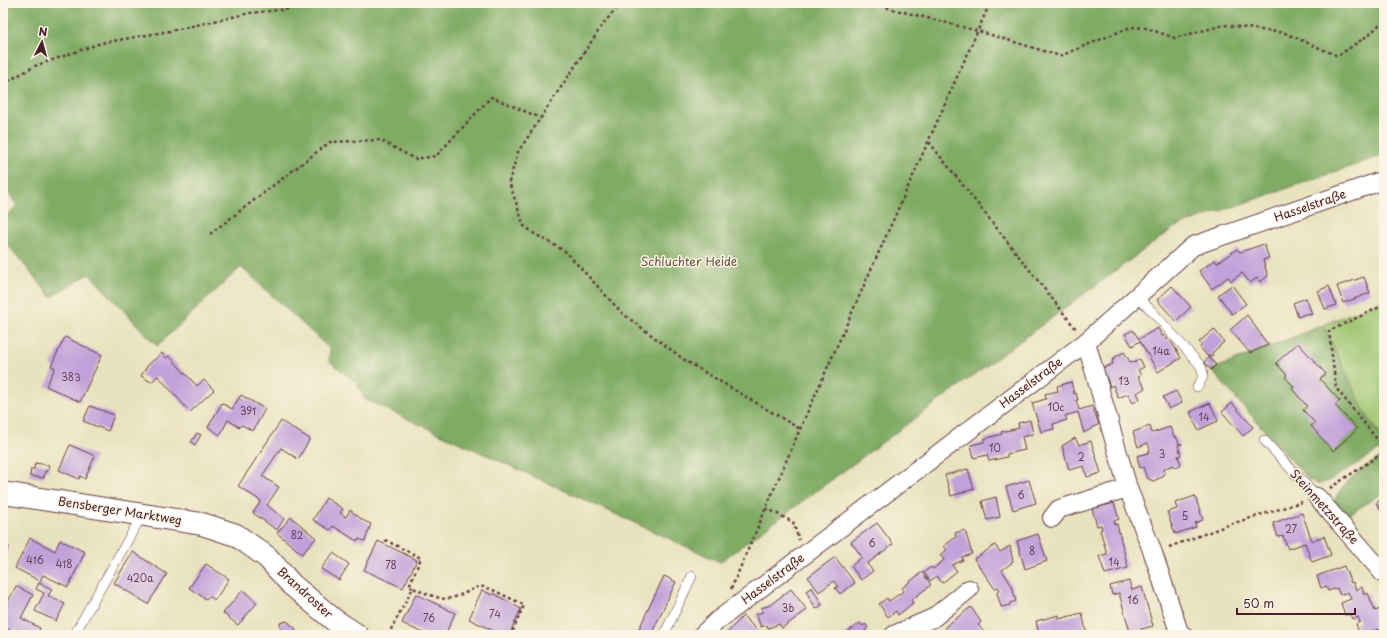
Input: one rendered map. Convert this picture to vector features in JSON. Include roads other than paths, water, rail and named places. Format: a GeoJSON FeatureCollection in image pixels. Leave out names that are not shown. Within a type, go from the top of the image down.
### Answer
{"type":"FeatureCollection","features":[{"type":"Feature","properties":{"kind":"street","name":"Hasselstraße"},"geometry":{"type":"LineString","coordinates":[[702,635],[717,621],[1086,342],[1193,246],[1384,180]]}},
{"type":"Feature","properties":{"kind":"street"},"geometry":{"type":"LineString","coordinates":[[1086,342],[1128,488],[1153,553],[1181,635]]}},
{"type":"Feature","properties":{"kind":"street"},"geometry":{"type":"LineString","coordinates":[[1052,518],[1059,509],[1128,488]]}},
{"type":"Feature","properties":{"kind":"street","name":"Bensberger Marktweg"},"geometry":{"type":"LineString","coordinates":[[3,493],[202,524],[236,536]]}},
{"type":"Feature","properties":{"kind":"street","name":"Steinmetzstraße"},"geometry":{"type":"LineString","coordinates":[[1316,497],[1384,574]]}},
{"type":"Feature","properties":{"kind":"street","name":"Brandroster"},"geometry":{"type":"LineString","coordinates":[[236,536],[267,557],[292,585],[334,620],[357,635]]}},
{"type":"Feature","properties":{"kind":"street"},"geometry":{"type":"LineString","coordinates":[[894,635],[933,618],[969,589]]}},
{"type":"Feature","properties":{"kind":"lane"},"geometry":{"type":"LineString","coordinates":[[1137,296],[1152,310],[1200,365],[1203,371],[1203,377],[1197,387]]}},
{"type":"Feature","properties":{"kind":"lane","name":"Steinmetzstraße"},"geometry":{"type":"LineString","coordinates":[[1264,440],[1316,497]]}},
{"type":"Feature","properties":{"kind":"lane"},"geometry":{"type":"LineString","coordinates":[[74,635],[142,514]]}},
{"type":"Feature","properties":{"kind":"lane"},"geometry":{"type":"LineString","coordinates":[[664,635],[692,576]]}},
{"type":"Feature","properties":{"kind":"park label","name":"Schluchter Heide"},"geometry":{"type":"Point","coordinates":[689,262]}}]}
